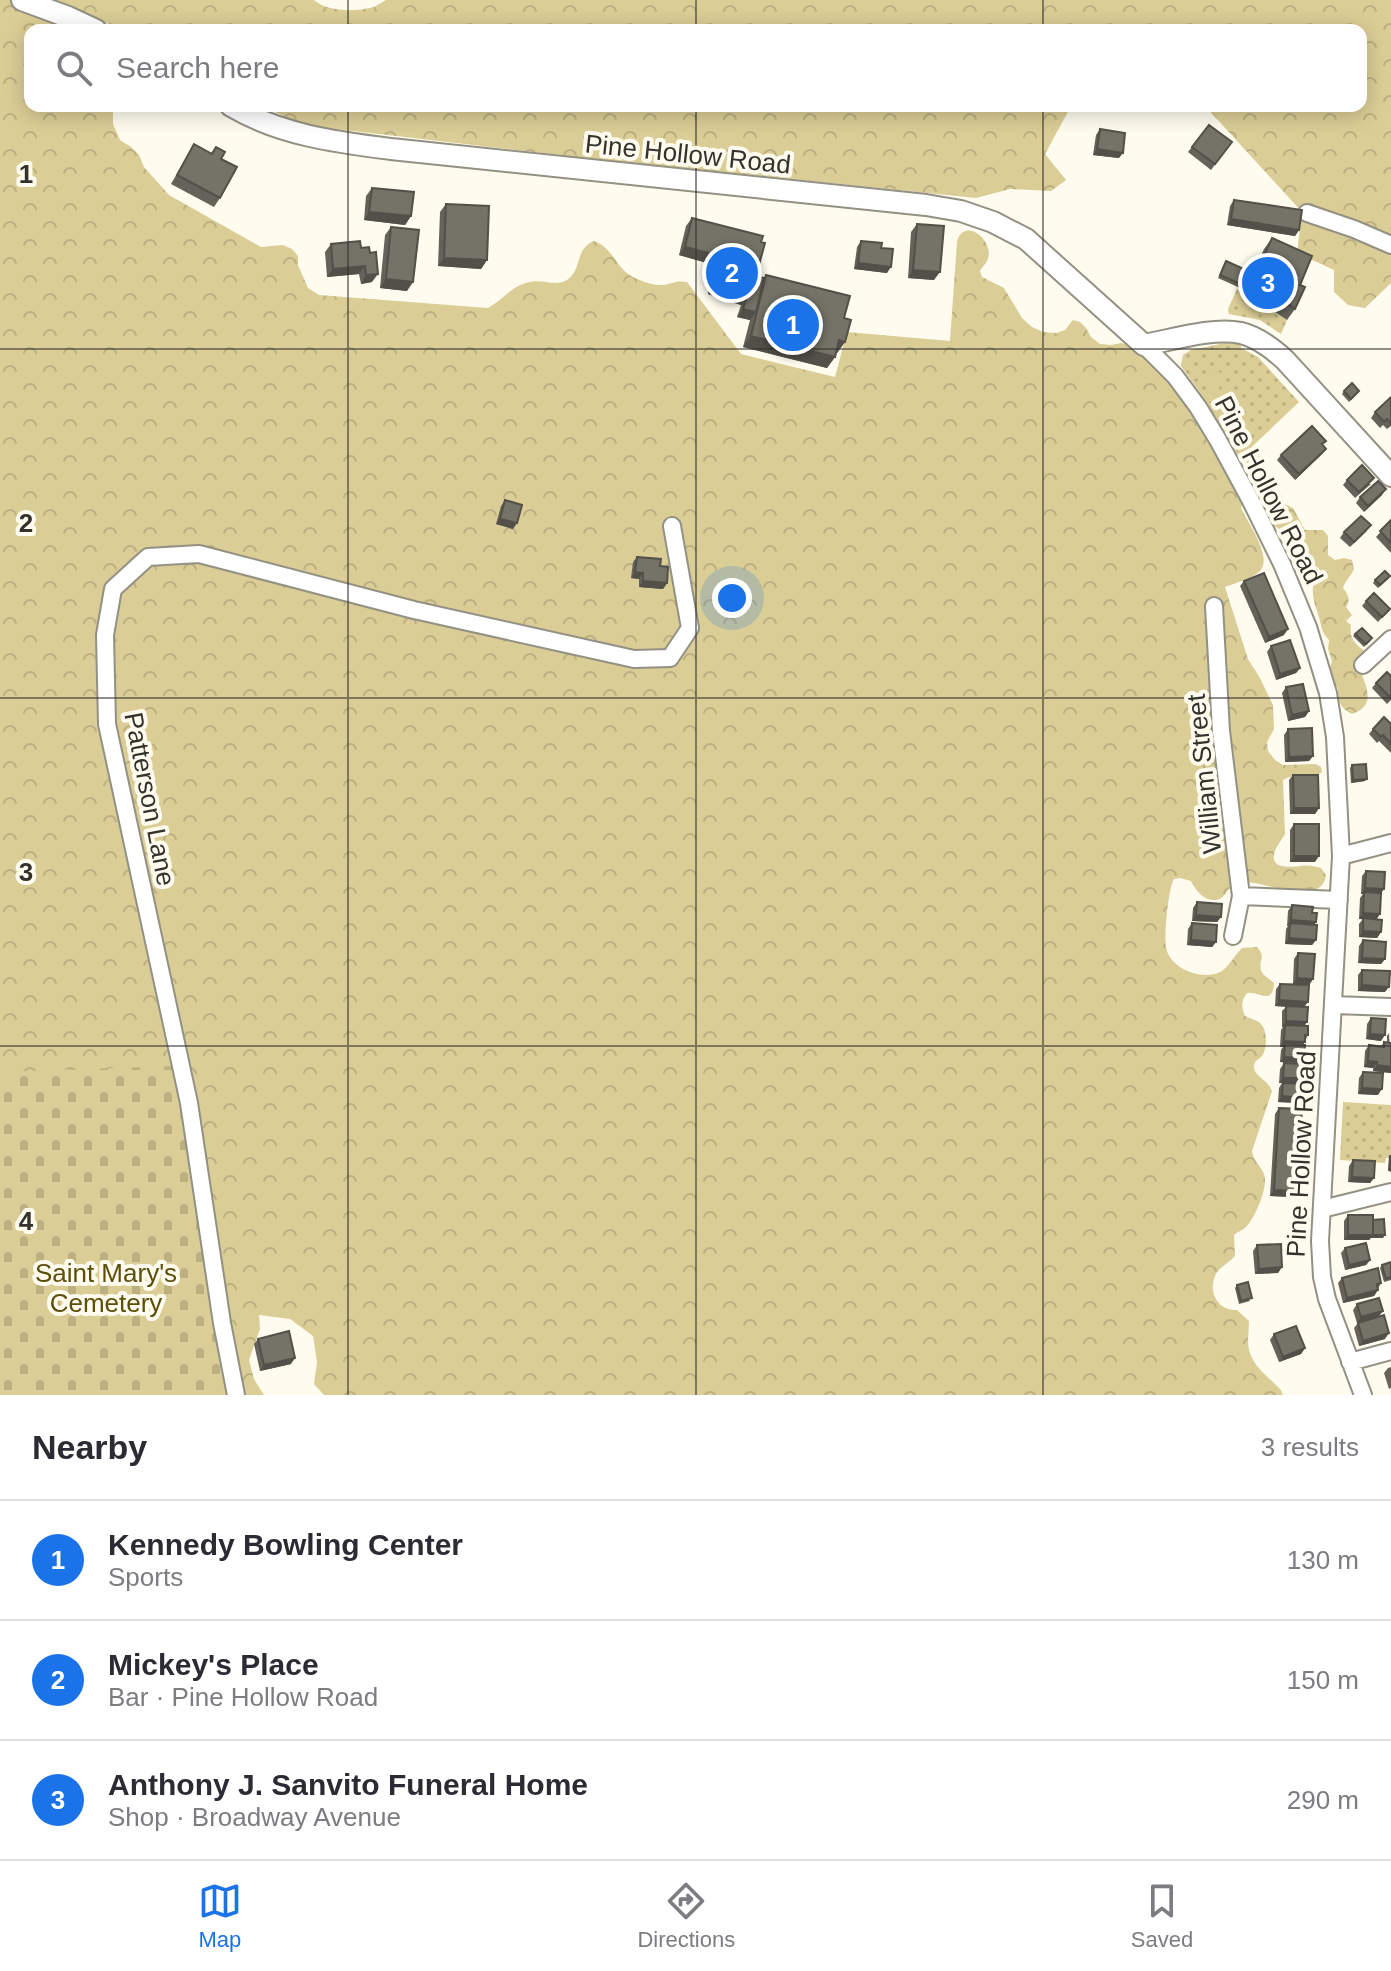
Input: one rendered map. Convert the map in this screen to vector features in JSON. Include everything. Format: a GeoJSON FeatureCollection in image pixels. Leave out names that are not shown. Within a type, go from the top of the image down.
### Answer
{"type":"FeatureCollection","features":[{"type":"Feature","properties":{"kind":"street"},"geometry":{"type":"LineString","coordinates":[[22,0],[83,24]]}},
{"type":"Feature","properties":{"kind":"street","name":"Pine Hollow Road"},"geometry":{"type":"LineString","coordinates":[[244,112],[281,129],[319,139],[391,149],[961,211],[993,222],[1026,239],[1175,376],[1218,440],[1282,564],[1308,627],[1332,714],[1341,856],[1320,1241],[1322,1277],[1333,1320],[1363,1395]]}},
{"type":"Feature","properties":{"kind":"street"},"geometry":{"type":"LineString","coordinates":[[1307,213],[1391,245]]}},
{"type":"Feature","properties":{"kind":"street"},"geometry":{"type":"LineString","coordinates":[[1144,345],[1226,331],[1257,339],[1285,360],[1391,476]]}},
{"type":"Feature","properties":{"kind":"street","name":"Patterson Lane"},"geometry":{"type":"LineString","coordinates":[[236,1395],[189,1103],[107,724],[105,635],[113,589],[148,557],[199,554],[414,610],[590,650],[634,659],[670,658],[690,628],[672,526]]}},
{"type":"Feature","properties":{"kind":"street","name":"William Street"},"geometry":{"type":"LineString","coordinates":[[1214,606],[1221,731],[1241,896],[1233,936]]}},
{"type":"Feature","properties":{"kind":"street"},"geometry":{"type":"LineString","coordinates":[[1363,665],[1391,639]]}},
{"type":"Feature","properties":{"kind":"street"},"geometry":{"type":"LineString","coordinates":[[1341,856],[1391,843]]}},
{"type":"Feature","properties":{"kind":"street"},"geometry":{"type":"LineString","coordinates":[[1241,896],[1339,900]]}},
{"type":"Feature","properties":{"kind":"street"},"geometry":{"type":"LineString","coordinates":[[1334,1005],[1391,1007]]}},
{"type":"Feature","properties":{"kind":"street"},"geometry":{"type":"LineString","coordinates":[[1322,1209],[1391,1192]]}},
{"type":"Feature","properties":{"kind":"street"},"geometry":{"type":"LineString","coordinates":[[1350,1362],[1391,1351]]}},
{"type":"Feature","properties":{"kind":"green space"},"geometry":{"type":"Polygon","coordinates":[[[0,0],[24,3],[76,24],[24,24],[24,112],[113,112],[113,124],[120,140],[139,155],[144,167],[169,195],[261,247],[283,245],[292,249],[298,256],[298,265],[308,288],[319,295],[488,308],[524,284],[567,280],[584,249],[594,241],[605,248],[631,276],[658,285],[687,282],[741,354],[835,377],[847,332],[950,341],[957,242],[960,234],[972,231],[983,239],[989,253],[980,271],[982,277],[1004,288],[1022,318],[1032,327],[1056,333],[1065,330],[1073,320],[1080,322],[1100,344],[1121,343],[1145,348],[1197,408],[1244,503],[1241,508],[1264,557],[1260,571],[1225,587],[1248,659],[1273,705],[1274,729],[1267,742],[1268,751],[1283,765],[1316,764],[1322,772],[1283,780],[1285,834],[1274,857],[1275,862],[1282,866],[1321,868],[1326,875],[1322,885],[1304,892],[1246,882],[1234,885],[1215,900],[1200,894],[1191,881],[1174,879],[1166,923],[1166,947],[1173,962],[1180,967],[1197,974],[1215,974],[1222,971],[1242,948],[1257,947],[1262,956],[1262,972],[1274,983],[1268,996],[1247,993],[1242,1004],[1245,1016],[1261,1024],[1266,1037],[1264,1052],[1255,1062],[1254,1069],[1272,1091],[1252,1151],[1264,1174],[1264,1187],[1252,1218],[1245,1228],[1234,1235],[1235,1256],[1218,1271],[1213,1287],[1220,1304],[1237,1310],[1249,1321],[1248,1342],[1252,1357],[1283,1395],[324,1395],[314,1384],[317,1362],[313,1336],[290,1319],[259,1315],[260,1329],[249,1360],[254,1379],[264,1395],[200,1395],[0,1095],[0,0]]]}},
{"type":"Feature","properties":{"kind":"green space"},"geometry":{"type":"Polygon","coordinates":[[[52,0],[314,0],[334,9],[359,10],[386,0],[1391,0],[1391,283],[1365,308],[1348,305],[1334,292],[1334,270],[1297,253],[1302,212],[1210,112],[1367,112],[1367,24],[109,24],[52,0]]]}},
{"type":"Feature","properties":{"kind":"green space"},"geometry":{"type":"Polygon","coordinates":[[[275,112],[1068,112],[1045,154],[1066,180],[1051,191],[1010,189],[976,198],[576,157],[327,128],[294,121],[275,112]]]}},
{"type":"Feature","properties":{"kind":"green space"},"geometry":{"type":"Polygon","coordinates":[[[1237,289],[1248,294],[1245,301],[1268,308],[1287,320],[1281,334],[1260,320],[1229,314],[1228,309],[1237,289]]]}},
{"type":"Feature","properties":{"kind":"green space"},"geometry":{"type":"Polygon","coordinates":[[[1225,343],[1241,344],[1241,348],[1258,357],[1299,402],[1240,458],[1181,366],[1183,355],[1191,350],[1225,343]]]}},
{"type":"Feature","properties":{"kind":"green space"},"geometry":{"type":"Polygon","coordinates":[[[1212,373],[1221,373],[1219,389],[1222,398],[1249,430],[1249,445],[1258,454],[1262,472],[1281,494],[1285,504],[1293,508],[1305,530],[1323,530],[1328,536],[1328,555],[1335,560],[1352,560],[1354,569],[1343,588],[1348,597],[1346,607],[1352,615],[1346,621],[1351,625],[1354,641],[1366,652],[1360,669],[1368,695],[1365,706],[1352,714],[1342,707],[1338,688],[1331,682],[1329,640],[1324,634],[1314,601],[1313,586],[1298,569],[1296,558],[1284,536],[1272,525],[1265,502],[1229,426],[1210,403],[1208,382],[1212,373]]]}},
{"type":"Feature","properties":{"kind":"green space","name":"Saint Mary's Cemetery"},"geometry":{"type":"Polygon","coordinates":[[[178,1066],[235,1395],[0,1395],[0,1072],[178,1066]]]}},
{"type":"Feature","properties":{"kind":"green space"},"geometry":{"type":"Polygon","coordinates":[[[1343,1102],[1391,1105],[1391,1158],[1386,1158],[1385,1163],[1340,1160],[1343,1102]]]}},
{"type":"Feature","properties":{"kind":"building"},"geometry":{"type":"Polygon","coordinates":[[[1209,125],[1232,142],[1215,164],[1192,147],[1209,125]]]}},
{"type":"Feature","properties":{"kind":"building"},"geometry":{"type":"Polygon","coordinates":[[[1100,129],[1125,133],[1123,153],[1097,149],[1100,129]]]}},
{"type":"Feature","properties":{"kind":"building"},"geometry":{"type":"Polygon","coordinates":[[[194,144],[212,154],[216,147],[225,152],[221,159],[237,167],[220,198],[177,175],[194,144]]]}},
{"type":"Feature","properties":{"kind":"building"},"geometry":{"type":"Polygon","coordinates":[[[372,188],[414,192],[411,216],[369,212],[372,188]]]}},
{"type":"Feature","properties":{"kind":"building"},"geometry":{"type":"Polygon","coordinates":[[[1234,200],[1302,210],[1299,230],[1231,219],[1234,200]]]}},
{"type":"Feature","properties":{"kind":"building"},"geometry":{"type":"Polygon","coordinates":[[[446,204],[489,206],[487,260],[444,258],[446,204]]]}},
{"type":"Feature","properties":{"kind":"building"},"geometry":{"type":"Polygon","coordinates":[[[692,218],[763,236],[761,242],[765,243],[756,276],[764,278],[756,312],[743,309],[747,296],[714,286],[715,280],[722,281],[724,276],[715,273],[720,256],[685,247],[692,218]]]}},
{"type":"Feature","properties":{"kind":"building"},"geometry":{"type":"Polygon","coordinates":[[[917,224],[944,226],[940,272],[913,270],[917,224]]]}},
{"type":"Feature","properties":{"kind":"building"},"geometry":{"type":"Polygon","coordinates":[[[391,227],[419,230],[413,282],[386,279],[391,227]]]}},
{"type":"Feature","properties":{"kind":"building"},"geometry":{"type":"Polygon","coordinates":[[[1272,238],[1312,256],[1300,285],[1305,287],[1295,309],[1283,300],[1253,290],[1257,281],[1246,275],[1252,261],[1260,265],[1272,238]]]}},
{"type":"Feature","properties":{"kind":"building"},"geometry":{"type":"Polygon","coordinates":[[[360,241],[361,248],[369,247],[370,253],[376,252],[378,274],[366,275],[365,266],[333,269],[331,244],[360,241]]]}},
{"type":"Feature","properties":{"kind":"building"},"geometry":{"type":"Polygon","coordinates":[[[861,241],[882,243],[881,248],[893,249],[891,267],[858,263],[861,241]]]}},
{"type":"Feature","properties":{"kind":"building"},"geometry":{"type":"Polygon","coordinates":[[[1226,261],[1246,270],[1240,284],[1220,275],[1226,261]]]}},
{"type":"Feature","properties":{"kind":"building"},"geometry":{"type":"Polygon","coordinates":[[[766,275],[850,296],[844,318],[851,320],[845,342],[839,340],[835,357],[751,336],[766,275]]]}},
{"type":"Feature","properties":{"kind":"building"},"geometry":{"type":"Polygon","coordinates":[[[1352,383],[1359,391],[1351,399],[1344,391],[1352,383]]]}},
{"type":"Feature","properties":{"kind":"building"},"geometry":{"type":"Polygon","coordinates":[[[1391,397],[1391,424],[1387,419],[1384,422],[1375,412],[1391,397]]]}},
{"type":"Feature","properties":{"kind":"building"},"geometry":{"type":"Polygon","coordinates":[[[1312,426],[1326,441],[1322,444],[1326,449],[1299,474],[1281,455],[1312,426]]]}},
{"type":"Feature","properties":{"kind":"building"},"geometry":{"type":"Polygon","coordinates":[[[1362,465],[1374,478],[1359,492],[1347,480],[1362,465]]]}},
{"type":"Feature","properties":{"kind":"building"},"geometry":{"type":"Polygon","coordinates":[[[1378,481],[1386,489],[1368,506],[1360,497],[1378,481]]]}},
{"type":"Feature","properties":{"kind":"building"},"geometry":{"type":"Polygon","coordinates":[[[505,500],[522,505],[517,523],[500,519],[505,500]]]}},
{"type":"Feature","properties":{"kind":"building"},"geometry":{"type":"Polygon","coordinates":[[[1361,516],[1371,525],[1354,542],[1344,532],[1361,516]]]}},
{"type":"Feature","properties":{"kind":"building"},"geometry":{"type":"Polygon","coordinates":[[[1391,520],[1391,543],[1380,531],[1391,520]]]}},
{"type":"Feature","properties":{"kind":"building"},"geometry":{"type":"Polygon","coordinates":[[[637,557],[661,559],[660,566],[668,567],[667,583],[643,581],[643,573],[635,572],[637,557]]]}},
{"type":"Feature","properties":{"kind":"building"},"geometry":{"type":"Polygon","coordinates":[[[1385,571],[1390,576],[1380,585],[1375,580],[1385,571]]]}},
{"type":"Feature","properties":{"kind":"building"},"geometry":{"type":"Polygon","coordinates":[[[1264,573],[1288,629],[1269,637],[1244,581],[1264,573]]]}},
{"type":"Feature","properties":{"kind":"building"},"geometry":{"type":"Polygon","coordinates":[[[1374,593],[1390,609],[1382,617],[1366,601],[1374,593]]]}},
{"type":"Feature","properties":{"kind":"building"},"geometry":{"type":"Polygon","coordinates":[[[1362,628],[1372,638],[1366,644],[1355,634],[1362,628]]]}},
{"type":"Feature","properties":{"kind":"building"},"geometry":{"type":"Polygon","coordinates":[[[1290,640],[1300,668],[1280,674],[1271,646],[1290,640]]]}},
{"type":"Feature","properties":{"kind":"building"},"geometry":{"type":"Polygon","coordinates":[[[1387,672],[1391,676],[1391,698],[1376,683],[1387,672]]]}},
{"type":"Feature","properties":{"kind":"building"},"geometry":{"type":"Polygon","coordinates":[[[1303,684],[1309,711],[1292,715],[1286,687],[1303,684]]]}},
{"type":"Feature","properties":{"kind":"building"},"geometry":{"type":"Polygon","coordinates":[[[1384,717],[1391,724],[1391,744],[1373,729],[1384,717]]]}},
{"type":"Feature","properties":{"kind":"building"},"geometry":{"type":"Polygon","coordinates":[[[1312,728],[1313,756],[1289,757],[1288,729],[1312,728]]]}},
{"type":"Feature","properties":{"kind":"building"},"geometry":{"type":"Polygon","coordinates":[[[1366,764],[1367,779],[1353,780],[1352,765],[1366,764]]]}},
{"type":"Feature","properties":{"kind":"building"},"geometry":{"type":"Polygon","coordinates":[[[1293,775],[1318,775],[1319,808],[1294,808],[1293,775]]]}},
{"type":"Feature","properties":{"kind":"building"},"geometry":{"type":"Polygon","coordinates":[[[1294,824],[1319,824],[1319,856],[1294,856],[1294,824]]]}},
{"type":"Feature","properties":{"kind":"building"},"geometry":{"type":"Polygon","coordinates":[[[1366,871],[1385,872],[1384,889],[1365,888],[1366,871]]]}},
{"type":"Feature","properties":{"kind":"building"},"geometry":{"type":"Polygon","coordinates":[[[1364,892],[1381,893],[1380,914],[1363,913],[1364,892]]]}},
{"type":"Feature","properties":{"kind":"building"},"geometry":{"type":"Polygon","coordinates":[[[1197,902],[1222,904],[1221,917],[1196,915],[1197,902]]]}},
{"type":"Feature","properties":{"kind":"building"},"geometry":{"type":"Polygon","coordinates":[[[1292,905],[1313,907],[1312,913],[1317,913],[1316,922],[1291,920],[1292,905]]]}},
{"type":"Feature","properties":{"kind":"building"},"geometry":{"type":"Polygon","coordinates":[[[1363,918],[1382,920],[1381,932],[1363,931],[1363,918]]]}},
{"type":"Feature","properties":{"kind":"building"},"geometry":{"type":"Polygon","coordinates":[[[1192,923],[1217,925],[1216,942],[1191,940],[1192,923]]]}},
{"type":"Feature","properties":{"kind":"building"},"geometry":{"type":"Polygon","coordinates":[[[1290,923],[1317,925],[1316,940],[1289,938],[1290,923]]]}},
{"type":"Feature","properties":{"kind":"building"},"geometry":{"type":"Polygon","coordinates":[[[1363,940],[1386,942],[1385,959],[1362,958],[1363,940]]]}},
{"type":"Feature","properties":{"kind":"building"},"geometry":{"type":"Polygon","coordinates":[[[1298,953],[1315,954],[1313,979],[1297,978],[1298,953]]]}},
{"type":"Feature","properties":{"kind":"building"},"geometry":{"type":"Polygon","coordinates":[[[1362,970],[1390,971],[1389,987],[1362,985],[1362,970]]]}},
{"type":"Feature","properties":{"kind":"building"},"geometry":{"type":"Polygon","coordinates":[[[1280,984],[1309,985],[1308,1002],[1279,1000],[1280,984]]]}},
{"type":"Feature","properties":{"kind":"building"},"geometry":{"type":"Polygon","coordinates":[[[1286,1006],[1308,1007],[1307,1022],[1286,1021],[1286,1006]]]}},
{"type":"Feature","properties":{"kind":"building"},"geometry":{"type":"Polygon","coordinates":[[[1371,1018],[1386,1019],[1385,1035],[1370,1034],[1371,1018]]]}},
{"type":"Feature","properties":{"kind":"building"},"geometry":{"type":"Polygon","coordinates":[[[1285,1025],[1308,1026],[1305,1042],[1284,1041],[1285,1025]]]}},
{"type":"Feature","properties":{"kind":"building"},"geometry":{"type":"Polygon","coordinates":[[[1384,1042],[1391,1043],[1391,1067],[1368,1061],[1369,1045],[1384,1047],[1384,1042]]]}},
{"type":"Feature","properties":{"kind":"building"},"geometry":{"type":"Polygon","coordinates":[[[1285,1044],[1305,1045],[1304,1058],[1284,1057],[1285,1044]]]}},
{"type":"Feature","properties":{"kind":"building"},"geometry":{"type":"Polygon","coordinates":[[[1284,1063],[1304,1064],[1304,1078],[1283,1078],[1284,1063]]]}},
{"type":"Feature","properties":{"kind":"building"},"geometry":{"type":"Polygon","coordinates":[[[1363,1072],[1383,1073],[1382,1089],[1362,1088],[1363,1072]]]}},
{"type":"Feature","properties":{"kind":"building"},"geometry":{"type":"Polygon","coordinates":[[[1283,1083],[1303,1084],[1302,1098],[1282,1096],[1283,1083]]]}},
{"type":"Feature","properties":{"kind":"building"},"geometry":{"type":"Polygon","coordinates":[[[1279,1108],[1302,1109],[1297,1191],[1274,1190],[1279,1108]]]}},
{"type":"Feature","properties":{"kind":"building"},"geometry":{"type":"Polygon","coordinates":[[[1353,1160],[1375,1161],[1374,1178],[1352,1177],[1353,1160]]]}},
{"type":"Feature","properties":{"kind":"building"},"geometry":{"type":"Polygon","coordinates":[[[1348,1215],[1373,1215],[1373,1235],[1348,1235],[1348,1215]]]}},
{"type":"Feature","properties":{"kind":"building"},"geometry":{"type":"Polygon","coordinates":[[[1384,1219],[1385,1235],[1373,1235],[1373,1220],[1384,1219]]]}},
{"type":"Feature","properties":{"kind":"building"},"geometry":{"type":"Polygon","coordinates":[[[1366,1243],[1370,1260],[1349,1265],[1345,1248],[1366,1243]]]}},
{"type":"Feature","properties":{"kind":"building"},"geometry":{"type":"Polygon","coordinates":[[[1281,1244],[1282,1267],[1259,1269],[1257,1245],[1281,1244]]]}},
{"type":"Feature","properties":{"kind":"building"},"geometry":{"type":"Polygon","coordinates":[[[1391,1262],[1391,1277],[1386,1279],[1382,1265],[1391,1262]]]}},
{"type":"Feature","properties":{"kind":"building"},"geometry":{"type":"Polygon","coordinates":[[[1378,1268],[1381,1283],[1377,1284],[1378,1290],[1347,1298],[1342,1278],[1378,1268]]]}},
{"type":"Feature","properties":{"kind":"building"},"geometry":{"type":"Polygon","coordinates":[[[1248,1282],[1252,1298],[1241,1301],[1237,1285],[1248,1282]]]}},
{"type":"Feature","properties":{"kind":"building"},"geometry":{"type":"Polygon","coordinates":[[[1379,1298],[1383,1311],[1361,1317],[1357,1304],[1379,1298]]]}},
{"type":"Feature","properties":{"kind":"building"},"geometry":{"type":"Polygon","coordinates":[[[1384,1315],[1389,1333],[1363,1341],[1358,1323],[1384,1315]]]}},
{"type":"Feature","properties":{"kind":"building"},"geometry":{"type":"Polygon","coordinates":[[[1296,1326],[1305,1348],[1283,1357],[1274,1334],[1296,1326]]]}},
{"type":"Feature","properties":{"kind":"building"},"geometry":{"type":"Polygon","coordinates":[[[289,1331],[295,1358],[264,1365],[258,1339],[289,1331]]]}},
{"type":"Feature","properties":{"kind":"place","name":"Mickey's Place"},"geometry":{"type":"Point","coordinates":[732,273]}},
{"type":"Feature","properties":{"kind":"place","name":"Anthony J. Sanvito Funeral Home"},"geometry":{"type":"Point","coordinates":[1268,283]}},
{"type":"Feature","properties":{"kind":"place","name":"Kennedy Bowling Center"},"geometry":{"type":"Point","coordinates":[793,325]}}]}
